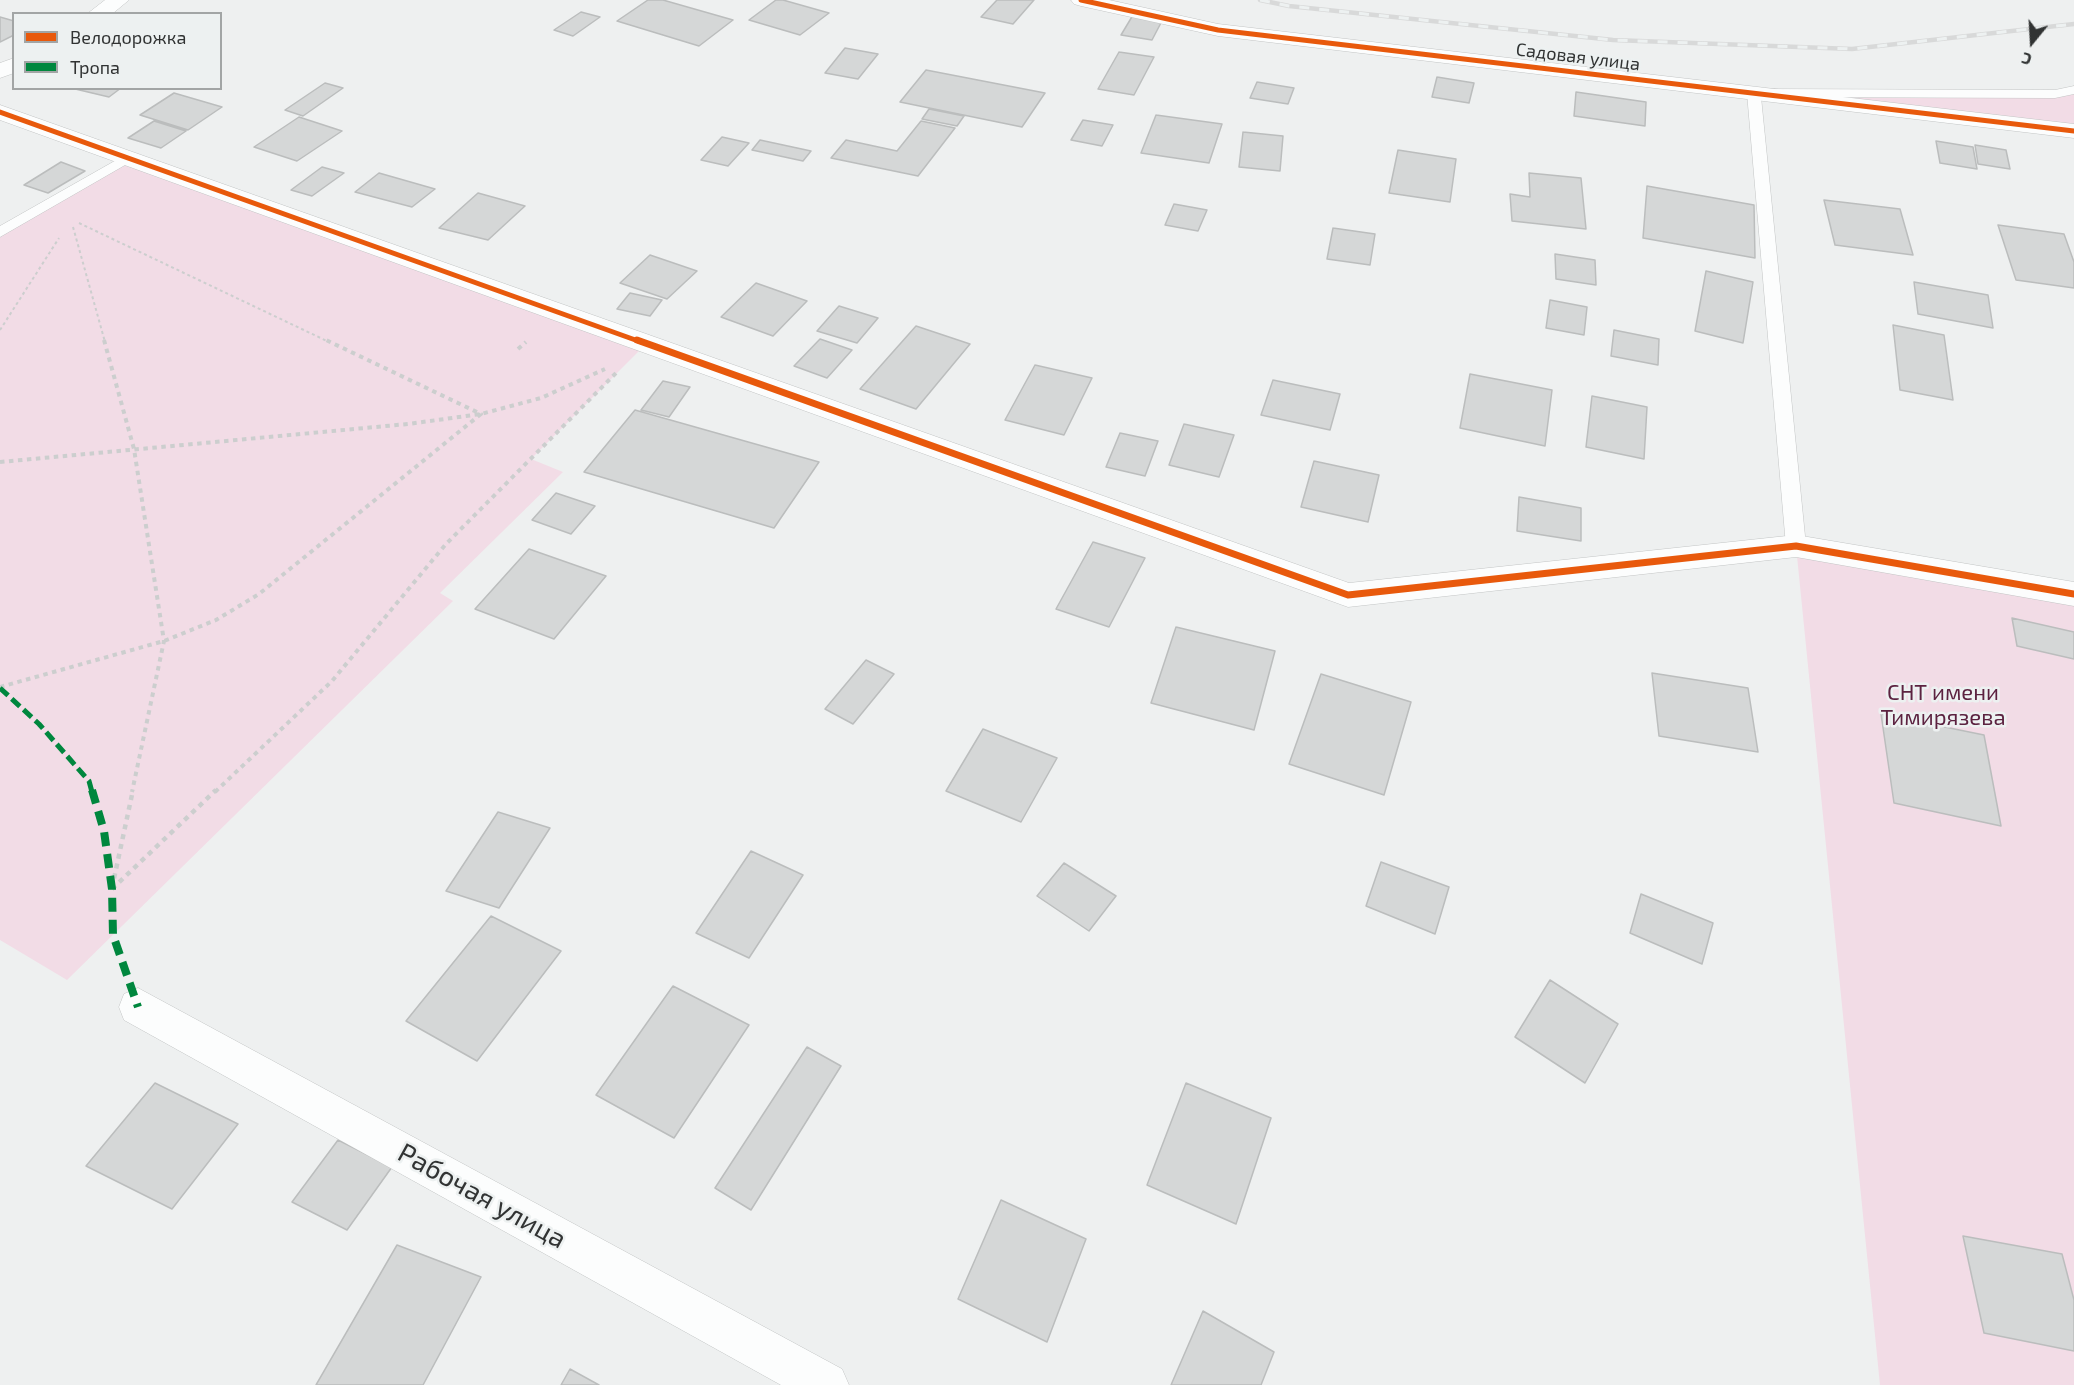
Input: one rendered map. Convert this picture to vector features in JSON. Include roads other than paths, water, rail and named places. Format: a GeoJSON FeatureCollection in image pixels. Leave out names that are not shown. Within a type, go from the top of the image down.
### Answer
{"type":"FeatureCollection","features":[{"type":"Feature","properties":{"kind":"street"},"geometry":{"type":"LineString","coordinates":[[99,12],[119,0]]}},
{"type":"Feature","properties":{"kind":"street","name":"Садовая улица"},"geometry":{"type":"LineString","coordinates":[[1081,0],[1218,30],[2074,131]]}},
{"type":"Feature","properties":{"kind":"street"},"geometry":{"type":"LineString","coordinates":[[0,112],[1348,595],[1796,546],[2074,594]]}},
{"type":"Feature","properties":{"kind":"street","name":"Рабочая улица"},"geometry":{"type":"LineString","coordinates":[[138,1006],[826,1385]]}},
{"type":"Feature","properties":{"kind":"lane"},"geometry":{"type":"LineString","coordinates":[[1796,546],[1754,93],[2055,94],[2074,90]]}},
{"type":"Feature","properties":{"kind":"lane"},"geometry":{"type":"LineString","coordinates":[[0,232],[127,158]]}},
{"type":"Feature","properties":{"kind":"railway"},"geometry":{"type":"LineString","coordinates":[[1260,0],[1289,6],[1613,40],[1852,49],[2074,24]]}},
{"type":"Feature","properties":{"kind":"park label","name":"СНТ имени Тимирязева"},"geometry":{"type":"Point","coordinates":[1943,706]}}]}
